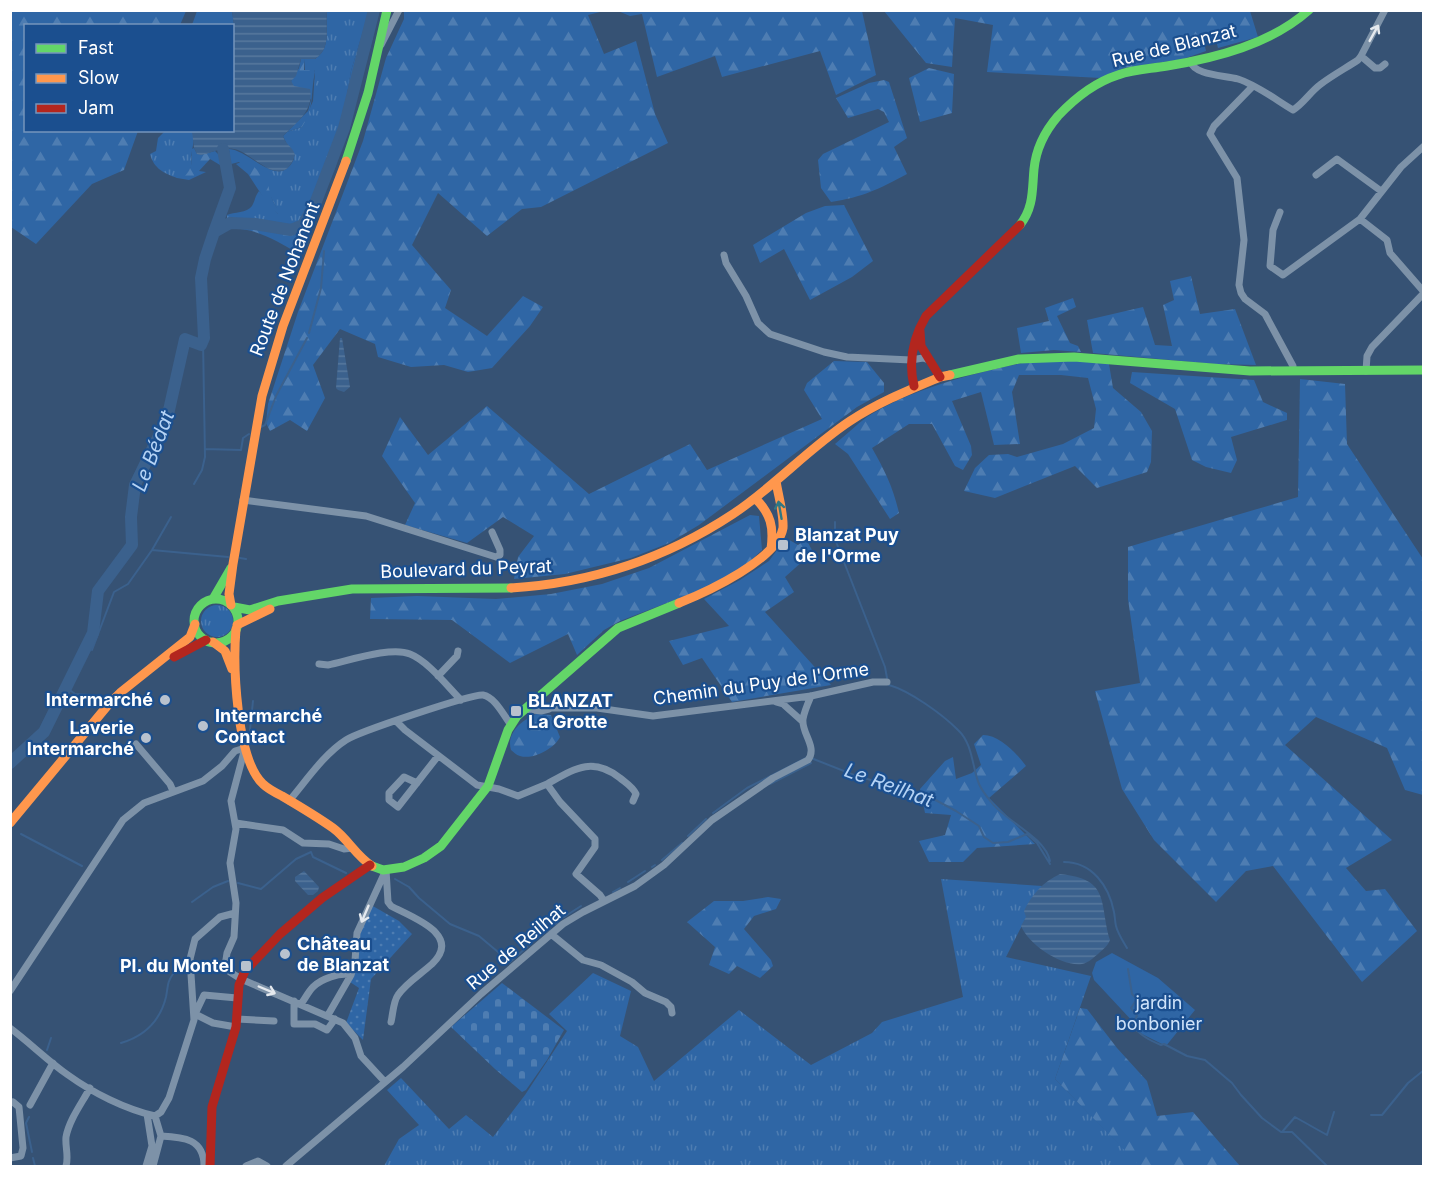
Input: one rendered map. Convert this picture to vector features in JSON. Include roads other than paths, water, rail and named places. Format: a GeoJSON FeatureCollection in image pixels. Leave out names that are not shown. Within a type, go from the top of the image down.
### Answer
{"type":"FeatureCollection","features":[{"type":"Feature","properties":{"kind":"main road","name":"Route de Nohanent"},"geometry":{"type":"LineString","coordinates":[[232,606],[229,594],[233,564],[259,409],[268,373],[283,326],[347,160],[366,101],[387,10]]}},
{"type":"Feature","properties":{"kind":"main road","name":"Rue de Blanzat"},"geometry":{"type":"LineString","coordinates":[[914,386],[911,360],[920,326],[932,308],[1025,219],[1031,204],[1034,163],[1038,149],[1047,129],[1057,118],[1095,87],[1113,76],[1190,61],[1266,39],[1300,19],[1309,10]]}},
{"type":"Feature","properties":{"kind":"main road"},"geometry":{"type":"LineString","coordinates":[[920,326],[921,346],[940,377]]}},
{"type":"Feature","properties":{"kind":"main road","name":"Boulevard du Peyrat"},"geometry":{"type":"LineString","coordinates":[[232,606],[249,610],[278,601],[352,589],[543,586],[623,569],[700,535],[755,498],[848,423],[880,402],[940,377],[1019,360],[1054,357],[1209,369],[1424,370]]}},
{"type":"Feature","properties":{"kind":"main road"},"geometry":{"type":"LineString","coordinates":[[10,823],[121,692],[190,637],[197,610],[204,603],[219,599],[232,606],[238,616],[233,646],[234,674],[245,748],[256,776],[262,784],[334,828],[346,838],[364,862],[386,870],[414,863],[432,854],[449,837],[488,786],[511,725],[534,700],[618,628],[716,588],[752,565],[771,549],[779,540],[783,526],[776,481]]}},
{"type":"Feature","properties":{"kind":"main road"},"geometry":{"type":"LineString","coordinates":[[755,498],[766,508],[772,519],[771,549]]}},
{"type":"Feature","properties":{"kind":"main road","name":"Route de Nohanent"},"geometry":{"type":"LineString","coordinates":[[213,599],[233,564]]}},
{"type":"Feature","properties":{"kind":"main road","name":"Boulevard du Peyrat"},"geometry":{"type":"LineString","coordinates":[[237,627],[280,604],[310,595]]}},
{"type":"Feature","properties":{"kind":"main road"},"geometry":{"type":"LineString","coordinates":[[195,624],[199,634],[225,651],[234,674]]}},
{"type":"Feature","properties":{"kind":"main road"},"geometry":{"type":"LineString","coordinates":[[84,735],[124,697],[174,657],[210,641],[225,641],[237,627]]}},
{"type":"Feature","properties":{"kind":"main road"},"geometry":{"type":"LineString","coordinates":[[210,1167],[212,1107],[236,1023],[237,998],[241,979],[280,934],[322,898],[370,865]]}},
{"type":"Feature","properties":{"kind":"street"},"geometry":{"type":"LineString","coordinates":[[379,47],[399,10]]}},
{"type":"Feature","properties":{"kind":"street"},"geometry":{"type":"LineString","coordinates":[[1190,61],[1194,68],[1240,80],[1293,110],[1303,104],[1311,92],[1321,84],[1358,60],[1385,10]]}},
{"type":"Feature","properties":{"kind":"street"},"geometry":{"type":"LineString","coordinates":[[1361,56],[1375,68],[1380,68],[1385,64]]}},
{"type":"Feature","properties":{"kind":"street"},"geometry":{"type":"LineString","coordinates":[[1252,87],[1214,126],[1210,134],[1238,182],[1244,240],[1239,285],[1241,293],[1245,299],[1265,314],[1293,366],[1293,371]]}},
{"type":"Feature","properties":{"kind":"street"},"geometry":{"type":"LineString","coordinates":[[1280,212],[1273,230],[1270,266],[1283,275],[1360,219],[1401,167],[1424,146]]}},
{"type":"Feature","properties":{"kind":"street"},"geometry":{"type":"LineString","coordinates":[[1316,174],[1337,159],[1381,191]]}},
{"type":"Feature","properties":{"kind":"street"},"geometry":{"type":"LineString","coordinates":[[1360,219],[1387,240],[1390,253],[1424,292],[1372,347],[1367,356],[1366,371]]}},
{"type":"Feature","properties":{"kind":"street"},"geometry":{"type":"LineString","coordinates":[[724,255],[727,266],[746,296],[758,323],[767,333],[836,355],[929,360]]}},
{"type":"Feature","properties":{"kind":"street"},"geometry":{"type":"LineString","coordinates":[[243,500],[366,516],[496,557],[500,555],[500,550],[492,532]]}},
{"type":"Feature","properties":{"kind":"street"},"geometry":{"type":"LineString","coordinates":[[438,676],[457,656],[458,651]]}},
{"type":"Feature","properties":{"kind":"street"},"geometry":{"type":"LineString","coordinates":[[319,664],[328,665],[392,652],[403,652],[420,659],[461,700]]}},
{"type":"Feature","properties":{"kind":"street","name":"Chemin du Puy de l'Orme"},"geometry":{"type":"LineString","coordinates":[[534,700],[541,705],[554,708],[597,708],[653,716],[811,696],[873,682],[887,682]]}},
{"type":"Feature","properties":{"kind":"street"},"geometry":{"type":"LineString","coordinates":[[289,801],[330,754],[346,740],[396,721],[475,696],[485,696],[496,705],[511,725]]}},
{"type":"Feature","properties":{"kind":"street"},"geometry":{"type":"LineString","coordinates":[[774,701],[783,704],[802,721],[811,696]]}},
{"type":"Feature","properties":{"kind":"street"},"geometry":{"type":"LineString","coordinates":[[525,709],[541,711],[554,708]]}},
{"type":"Feature","properties":{"kind":"street"},"geometry":{"type":"LineString","coordinates":[[396,721],[477,785],[488,786],[518,796],[574,769],[591,765],[611,771],[634,789],[636,794],[633,801]]}},
{"type":"Feature","properties":{"kind":"street","name":"Rue de Reilhat"},"geometry":{"type":"LineString","coordinates":[[286,1167],[567,921],[621,894],[664,865],[712,820],[773,777],[810,758],[811,749],[802,721]]}},
{"type":"Feature","properties":{"kind":"street"},"geometry":{"type":"LineString","coordinates":[[136,744],[170,784],[173,791]]}},
{"type":"Feature","properties":{"kind":"street"},"geometry":{"type":"LineString","coordinates":[[10,991],[123,820],[144,803],[203,781],[222,766],[235,750],[245,748],[231,801],[236,823],[230,863],[236,895],[234,937],[225,966],[241,979],[343,1023],[352,1033],[360,1056],[385,1082]]}},
{"type":"Feature","properties":{"kind":"street"},"geometry":{"type":"LineString","coordinates":[[417,783],[404,777],[389,793],[389,800],[398,807],[417,783],[438,756]]}},
{"type":"Feature","properties":{"kind":"street"},"geometry":{"type":"LineString","coordinates":[[547,784],[560,802],[595,839],[595,847],[576,874],[604,901]]}},
{"type":"Feature","properties":{"kind":"street"},"geometry":{"type":"LineString","coordinates":[[236,823],[274,827],[307,844],[329,844],[344,849],[353,848]]}},
{"type":"Feature","properties":{"kind":"street"},"geometry":{"type":"LineString","coordinates":[[315,1024],[351,975],[355,961],[357,933],[386,870]]}},
{"type":"Feature","properties":{"kind":"street"},"geometry":{"type":"LineString","coordinates":[[386,870],[388,902],[391,906],[430,926],[440,937],[441,945],[432,964],[396,996],[391,1022]]}},
{"type":"Feature","properties":{"kind":"street"},"geometry":{"type":"LineString","coordinates":[[195,1014],[190,958],[195,939],[220,917],[235,913]]}},
{"type":"Feature","properties":{"kind":"street"},"geometry":{"type":"LineString","coordinates":[[551,934],[583,960],[601,965],[632,982],[645,993],[666,1002],[671,1007],[672,1013]]}},
{"type":"Feature","properties":{"kind":"street"},"geometry":{"type":"LineString","coordinates":[[336,1019],[327,1030],[315,1024],[294,1024],[298,1003],[313,987],[343,973],[351,975]]}},
{"type":"Feature","properties":{"kind":"street"},"geometry":{"type":"LineString","coordinates":[[10,1028],[68,1075],[102,1095],[155,1116],[161,1112],[169,1098],[195,1014],[204,995],[237,998]]}},
{"type":"Feature","properties":{"kind":"street"},"geometry":{"type":"LineString","coordinates":[[195,1014],[213,1023],[274,1021]]}},
{"type":"Feature","properties":{"kind":"street"},"geometry":{"type":"LineString","coordinates":[[30,1105],[53,1063]]}},
{"type":"Feature","properties":{"kind":"street"},"geometry":{"type":"LineString","coordinates":[[66,1167],[68,1129],[90,1088]]}},
{"type":"Feature","properties":{"kind":"street"},"geometry":{"type":"LineString","coordinates":[[10,1158],[21,1156],[23,1153],[21,1117],[19,1107],[13,1102]]}},
{"type":"Feature","properties":{"kind":"street"},"geometry":{"type":"LineString","coordinates":[[146,1167],[152,1146],[147,1114]]}},
{"type":"Feature","properties":{"kind":"street"},"geometry":{"type":"LineString","coordinates":[[153,1167],[161,1136],[155,1116]]}},
{"type":"Feature","properties":{"kind":"street"},"geometry":{"type":"LineString","coordinates":[[161,1136],[195,1143],[204,1156],[204,1167]]}},
{"type":"Feature","properties":{"kind":"street"},"geometry":{"type":"LineString","coordinates":[[246,1167],[258,1161],[267,1167]]}},
{"type":"Feature","properties":{"kind":"waterway","name":"Le Bédat"},"geometry":{"type":"LineString","coordinates":[[10,763],[44,732],[93,633],[98,591],[132,545],[131,517],[135,485],[167,419],[185,339],[201,345],[204,338],[201,278],[214,232],[230,223],[255,224],[291,230],[303,225],[315,204],[344,128],[374,10]]}},
{"type":"Feature","properties":{"kind":"waterway"},"geometry":{"type":"LineString","coordinates":[[214,232],[230,188],[223,149]]}},
{"type":"Feature","properties":{"kind":"waterway"},"geometry":{"type":"LineString","coordinates":[[309,333],[321,288],[324,251]]}},
{"type":"Feature","properties":{"kind":"waterway"},"geometry":{"type":"LineString","coordinates":[[261,427],[265,425],[276,396],[307,338]]}},
{"type":"Feature","properties":{"kind":"waterway"},"geometry":{"type":"LineString","coordinates":[[194,484],[202,470],[205,457],[203,340]]}},
{"type":"Feature","properties":{"kind":"waterway"},"geometry":{"type":"LineString","coordinates":[[205,449],[241,450],[243,438],[249,434]]}},
{"type":"Feature","properties":{"kind":"waterway"},"geometry":{"type":"LineString","coordinates":[[92,650],[114,592],[128,584],[152,550],[171,517]]}},
{"type":"Feature","properties":{"kind":"waterway"},"geometry":{"type":"LineString","coordinates":[[835,522],[835,539],[885,667],[887,678]]}},
{"type":"Feature","properties":{"kind":"waterway"},"geometry":{"type":"LineString","coordinates":[[152,550],[228,557]]}},
{"type":"Feature","properties":{"kind":"waterway"},"geometry":{"type":"LineString","coordinates":[[240,558],[246,559]]}},
{"type":"Feature","properties":{"kind":"waterway"},"geometry":{"type":"LineString","coordinates":[[889,685],[925,704],[958,730],[967,742],[983,792],[999,810],[1041,844],[1050,861]]}},
{"type":"Feature","properties":{"kind":"waterway"},"geometry":{"type":"LineString","coordinates":[[66,687],[75,694],[90,695]]}},
{"type":"Feature","properties":{"kind":"waterway"},"geometry":{"type":"LineString","coordinates":[[249,739],[253,701]]}},
{"type":"Feature","properties":{"kind":"waterway","name":"Le Reilhat"},"geometry":{"type":"LineString","coordinates":[[713,813],[747,788],[806,758]]}},
{"type":"Feature","properties":{"kind":"waterway","name":"Le Reilhat"},"geometry":{"type":"LineString","coordinates":[[811,758],[854,775],[891,786],[900,793],[928,796],[979,826],[984,837],[993,843],[1008,842],[1027,834],[1037,843],[1050,864]]}},
{"type":"Feature","properties":{"kind":"waterway"},"geometry":{"type":"LineString","coordinates":[[770,784],[811,763]]}},
{"type":"Feature","properties":{"kind":"waterway","name":"Le Reilhat"},"geometry":{"type":"LineString","coordinates":[[688,836],[706,819]]}},
{"type":"Feature","properties":{"kind":"waterway","name":"Le Reilhat"},"geometry":{"type":"LineString","coordinates":[[21,834],[82,866]]}},
{"type":"Feature","properties":{"kind":"waterway","name":"Le Reilhat"},"geometry":{"type":"LineString","coordinates":[[662,860],[682,843]]}},
{"type":"Feature","properties":{"kind":"waterway","name":"Le Reilhat"},"geometry":{"type":"LineString","coordinates":[[238,883],[261,889],[296,859],[311,852],[313,857],[346,873]]}},
{"type":"Feature","properties":{"kind":"waterway","name":"Le Reilhat"},"geometry":{"type":"LineString","coordinates":[[1064,862],[1083,866],[1098,877],[1112,902],[1117,929],[1127,948]]}},
{"type":"Feature","properties":{"kind":"waterway","name":"Le Reilhat"},"geometry":{"type":"LineString","coordinates":[[628,882],[645,871]]}},
{"type":"Feature","properties":{"kind":"waterway","name":"Le Reilhat"},"geometry":{"type":"LineString","coordinates":[[395,879],[409,887],[450,924],[479,936],[510,962],[527,947]]}},
{"type":"Feature","properties":{"kind":"waterway","name":"Le Reilhat"},"geometry":{"type":"LineString","coordinates":[[192,902],[213,887],[228,881]]}},
{"type":"Feature","properties":{"kind":"waterway","name":"Le Reilhat"},"geometry":{"type":"LineString","coordinates":[[613,892],[620,888]]}},
{"type":"Feature","properties":{"kind":"waterway","name":"Le Reilhat"},"geometry":{"type":"LineString","coordinates":[[564,917],[581,906]]}},
{"type":"Feature","properties":{"kind":"waterway","name":"Le Reilhat"},"geometry":{"type":"LineString","coordinates":[[538,937],[550,929]]}},
{"type":"Feature","properties":{"kind":"waterway","name":"Le Reilhat"},"geometry":{"type":"LineString","coordinates":[[1128,969],[1132,994],[1137,999],[1131,1008],[1137,1016],[1132,1024],[1138,1031],[1161,1045],[1164,1044],[1187,1056],[1205,1060],[1232,1083],[1262,1118],[1281,1132],[1292,1132],[1327,1166]]}},
{"type":"Feature","properties":{"kind":"waterway"},"geometry":{"type":"LineString","coordinates":[[121,1043],[144,1032],[155,1020],[163,1006],[173,974]]}},
{"type":"Feature","properties":{"kind":"waterway"},"geometry":{"type":"LineString","coordinates":[[47,1050],[51,1038]]}},
{"type":"Feature","properties":{"kind":"waterway"},"geometry":{"type":"LineString","coordinates":[[1371,1115],[1382,1115],[1408,1083],[1424,1070]]}},
{"type":"Feature","properties":{"kind":"waterway","name":"Le Reilhat"},"geometry":{"type":"LineString","coordinates":[[1282,1132],[1295,1117],[1327,1135],[1334,1112]]}},
{"type":"Feature","properties":{"kind":"waterway"},"geometry":{"type":"LineString","coordinates":[[29,1117],[26,1123],[32,1152]]}},
{"type":"Feature","properties":{"kind":"waterway"},"geometry":{"type":"LineString","coordinates":[[33,1158],[35,1166]]}},
{"type":"Feature","properties":{"kind":"place","name":"Blanzat Puy de l'Orme"},"geometry":{"type":"Point","coordinates":[783,545]}},
{"type":"Feature","properties":{"kind":"place","name":"Intermarché"},"geometry":{"type":"Point","coordinates":[165,700]}},
{"type":"Feature","properties":{"kind":"place","name":"BLANZAT La Grotte"},"geometry":{"type":"Point","coordinates":[516,711]}},
{"type":"Feature","properties":{"kind":"place","name":"Intermarché Contact"},"geometry":{"type":"Point","coordinates":[203,726]}},
{"type":"Feature","properties":{"kind":"place","name":"Laverie Intermarché"},"geometry":{"type":"Point","coordinates":[146,738]}},
{"type":"Feature","properties":{"kind":"place","name":"Château de Blanzat"},"geometry":{"type":"Point","coordinates":[285,954]}},
{"type":"Feature","properties":{"kind":"place","name":"Pl. du Montel"},"geometry":{"type":"Point","coordinates":[246,966]}},
{"type":"Feature","properties":{"kind":"park label","name":"jardin bonbonier"},"geometry":{"type":"Point","coordinates":[1159,1013]}}]}
